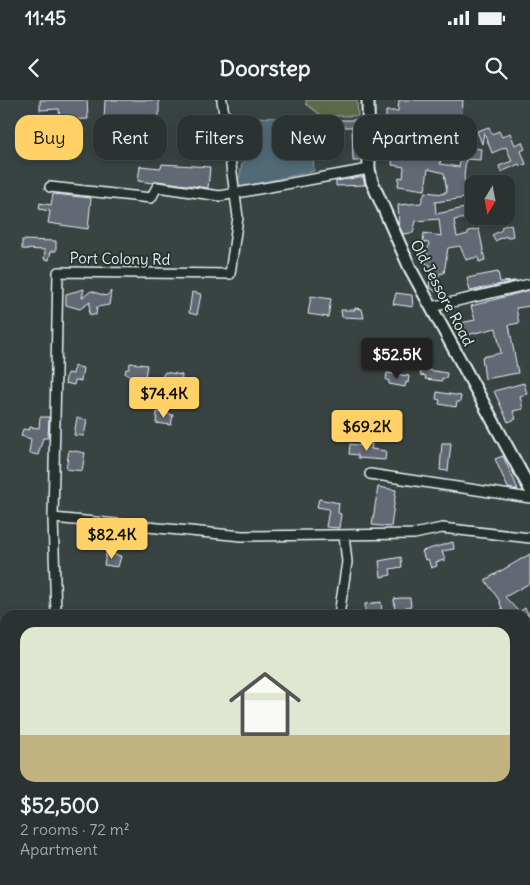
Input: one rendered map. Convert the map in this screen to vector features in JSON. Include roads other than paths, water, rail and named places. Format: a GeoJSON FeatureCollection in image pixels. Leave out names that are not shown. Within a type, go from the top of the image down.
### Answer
{"type":"FeatureCollection","features":[{"type":"Feature","properties":{"kind":"main road","name":"Old Jessore Road"},"geometry":{"type":"LineString","coordinates":[[368,100],[369,169],[372,182],[410,268],[530,489]]}},
{"type":"Feature","properties":{"kind":"street","name":"Port Colony Rd"},"geometry":{"type":"LineString","coordinates":[[56,610],[53,518],[58,272],[230,274],[238,216],[237,194],[222,100]]}},
{"type":"Feature","properties":{"kind":"street"},"geometry":{"type":"LineString","coordinates":[[50,187],[151,198],[157,186],[220,196],[369,169]]}},
{"type":"Feature","properties":{"kind":"street"},"geometry":{"type":"LineString","coordinates":[[432,307],[530,284]]}},
{"type":"Feature","properties":{"kind":"street"},"geometry":{"type":"LineString","coordinates":[[370,474],[530,498]]}},
{"type":"Feature","properties":{"kind":"street"},"geometry":{"type":"LineString","coordinates":[[53,518],[242,536],[414,534],[442,528],[530,538]]}},
{"type":"Feature","properties":{"kind":"street"},"geometry":{"type":"LineString","coordinates":[[340,610],[347,562],[344,535]]}},
{"type":"Feature","properties":{"kind":"water"},"geometry":{"type":"Polygon","coordinates":[[[262,117],[272,118],[272,160],[313,160],[314,171],[237,188],[243,160],[262,160],[262,117]]]}}]}
